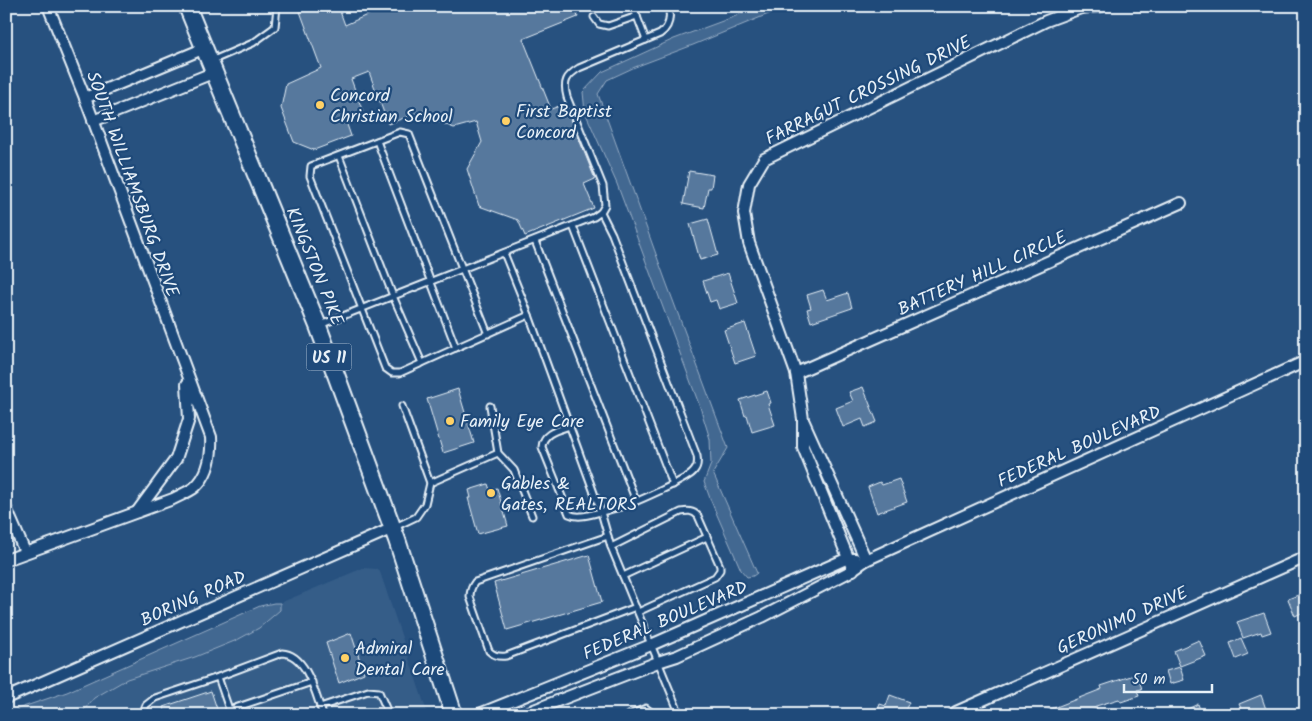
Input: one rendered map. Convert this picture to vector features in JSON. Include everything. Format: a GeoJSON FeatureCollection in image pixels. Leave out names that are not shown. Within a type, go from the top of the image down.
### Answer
{"type":"FeatureCollection","features":[{"type":"Feature","properties":{"kind":"main road","name":"KINGSTON PIKE"},"geometry":{"type":"LineString","coordinates":[[187,6],[318,326],[393,528],[454,715]]}},
{"type":"Feature","properties":{"kind":"street","name":"SOUTH WILLIAMSBURG DRIVE"},"geometry":{"type":"LineString","coordinates":[[6,560],[173,499],[195,486],[204,475],[212,451],[211,437],[85,98],[48,6]]}},
{"type":"Feature","properties":{"kind":"street","name":"FARRAGUT CROSSING DRIVE"},"geometry":{"type":"LineString","coordinates":[[853,570],[803,447],[803,419],[796,373],[750,244],[744,213],[749,184],[764,159],[1046,21],[1080,8],[1102,6]]}},
{"type":"Feature","properties":{"kind":"street"},"geometry":{"type":"LineString","coordinates":[[85,98],[210,60]]}},
{"type":"Feature","properties":{"kind":"street"},"geometry":{"type":"LineString","coordinates":[[93,120],[210,60]]}},
{"type":"Feature","properties":{"kind":"street","name":"BATTERY HILL CIRCLE"},"geometry":{"type":"LineString","coordinates":[[796,373],[1180,202]]}},
{"type":"Feature","properties":{"kind":"street","name":"FEDERAL BOULEVARD"},"geometry":{"type":"LineString","coordinates":[[521,715],[677,656],[762,618],[853,570],[866,560],[1306,361]]}},
{"type":"Feature","properties":{"kind":"street","name":"SOUTH WILLIAMSBURG DRIVE"},"geometry":{"type":"LineString","coordinates":[[137,513],[176,459],[181,447],[189,419],[187,374]]}},
{"type":"Feature","properties":{"kind":"street","name":"FARRAGUT CROSSING DRIVE"},"geometry":{"type":"LineString","coordinates":[[803,419],[866,560]]}},
{"type":"Feature","properties":{"kind":"street"},"geometry":{"type":"LineString","coordinates":[[830,513],[842,507]]}},
{"type":"Feature","properties":{"kind":"street"},"geometry":{"type":"LineString","coordinates":[[6,508],[25,552]]}},
{"type":"Feature","properties":{"kind":"street","name":"BORING ROAD"},"geometry":{"type":"LineString","coordinates":[[6,698],[393,528]]}},
{"type":"Feature","properties":{"kind":"street","name":"GERONIMO DRIVE"},"geometry":{"type":"LineString","coordinates":[[953,715],[956,712],[1306,557]]}},
{"type":"Feature","properties":{"kind":"street","name":"FEDERAL BOULEVARD"},"geometry":{"type":"LineString","coordinates":[[477,715],[651,645],[837,562],[846,559],[866,560]]}},
{"type":"Feature","properties":{"kind":"lane"},"geometry":{"type":"LineString","coordinates":[[210,60],[253,43],[275,27],[277,6]]}},
{"type":"Feature","properties":{"kind":"lane"},"geometry":{"type":"LineString","coordinates":[[633,6],[646,40]]}},
{"type":"Feature","properties":{"kind":"lane"},"geometry":{"type":"LineString","coordinates":[[318,326],[535,241],[594,217],[601,212],[605,205],[603,186],[567,97],[564,88],[566,81],[568,76],[579,68],[666,30],[670,13],[668,6]]}},
{"type":"Feature","properties":{"kind":"lane"},"geometry":{"type":"LineString","coordinates":[[594,17],[599,24],[608,26],[636,16]]}},
{"type":"Feature","properties":{"kind":"lane"},"geometry":{"type":"LineString","coordinates":[[488,334],[409,134],[400,132],[311,166],[310,176],[388,371],[400,373],[488,334],[529,315]]}},
{"type":"Feature","properties":{"kind":"lane"},"geometry":{"type":"LineString","coordinates":[[377,141],[456,348]]}},
{"type":"Feature","properties":{"kind":"lane"},"geometry":{"type":"LineString","coordinates":[[339,156],[393,296],[422,363]]}},
{"type":"Feature","properties":{"kind":"lane"},"geometry":{"type":"LineString","coordinates":[[570,426],[546,436],[542,447],[569,514],[572,516],[581,516],[625,506],[691,475],[696,468],[697,456],[612,234],[601,212]]}},
{"type":"Feature","properties":{"kind":"lane"},"geometry":{"type":"LineString","coordinates":[[572,226],[673,484]]}},
{"type":"Feature","properties":{"kind":"lane"},"geometry":{"type":"LineString","coordinates":[[535,241],[636,501]]}},
{"type":"Feature","properties":{"kind":"lane"},"geometry":{"type":"LineString","coordinates":[[504,253],[570,426],[622,576],[680,715]]}},
{"type":"Feature","properties":{"kind":"lane"},"geometry":{"type":"LineString","coordinates":[[393,528],[416,517],[425,504],[430,483],[402,406]]}},
{"type":"Feature","properties":{"kind":"lane"},"geometry":{"type":"LineString","coordinates":[[490,406],[498,453],[514,470],[532,516]]}},
{"type":"Feature","properties":{"kind":"lane"},"geometry":{"type":"LineString","coordinates":[[430,483],[498,453]]}},
{"type":"Feature","properties":{"kind":"lane"},"geometry":{"type":"LineString","coordinates":[[608,536],[475,582],[470,591],[470,597],[489,651],[496,656],[506,656],[637,610],[714,577],[720,570],[720,566],[695,512],[680,512],[611,547]]}},
{"type":"Feature","properties":{"kind":"lane"},"geometry":{"type":"LineString","coordinates":[[622,576],[707,537]]}},
{"type":"Feature","properties":{"kind":"lane"},"geometry":{"type":"LineString","coordinates":[[142,715],[146,706],[155,698],[282,653],[288,653],[301,663],[312,682],[323,715]]}},
{"type":"Feature","properties":{"kind":"lane"},"geometry":{"type":"LineString","coordinates":[[218,677],[230,712],[312,682]]}},
{"type":"Feature","properties":{"kind":"lane"},"geometry":{"type":"LineString","coordinates":[[320,707],[368,691],[380,692],[389,715]]}},
{"type":"Feature","properties":{"kind":"lane"},"geometry":{"type":"LineString","coordinates":[[629,715],[646,708],[652,715]]}},
{"type":"Feature","properties":{"kind":"shaded area"},"geometry":{"type":"Polygon","coordinates":[[[754,6],[788,6],[635,67],[607,80],[598,94],[728,448],[713,473],[757,573],[747,577],[741,570],[704,482],[711,464],[710,439],[700,407],[617,184],[585,112],[583,92],[602,72],[674,39],[736,16],[754,6]]]}},
{"type":"Feature","properties":{"kind":"shaded area"},"geometry":{"type":"Polygon","coordinates":[[[363,568],[378,569],[380,572],[428,715],[80,715],[94,698],[127,679],[195,657],[237,640],[259,628],[280,610],[280,603],[363,568]]]}},
{"type":"Feature","properties":{"kind":"shaded area"},"geometry":{"type":"Polygon","coordinates":[[[280,603],[280,610],[259,628],[237,640],[195,657],[127,679],[94,698],[80,715],[19,715],[17,709],[67,692],[260,606],[280,603]]]}},
{"type":"Feature","properties":{"kind":"building","name":"First Baptist Concord"},"geometry":{"type":"Polygon","coordinates":[[[298,6],[338,6],[345,25],[387,6],[574,6],[578,17],[523,39],[551,109],[565,104],[595,179],[584,184],[594,208],[525,236],[518,220],[479,206],[467,169],[482,142],[476,122],[454,128],[437,121],[428,109],[388,124],[369,72],[351,79],[363,112],[345,119],[351,136],[314,150],[294,142],[281,108],[286,84],[321,68],[298,6]]]}},
{"type":"Feature","properties":{"kind":"building"},"geometry":{"type":"Polygon","coordinates":[[[689,171],[713,175],[704,208],[683,204],[689,171]]]}},
{"type":"Feature","properties":{"kind":"building"},"geometry":{"type":"Polygon","coordinates":[[[708,219],[718,255],[700,260],[690,224],[708,219]]]}},
{"type":"Feature","properties":{"kind":"building"},"geometry":{"type":"Polygon","coordinates":[[[728,273],[738,303],[719,309],[716,300],[710,302],[703,281],[728,273]]]}},
{"type":"Feature","properties":{"kind":"building"},"geometry":{"type":"Polygon","coordinates":[[[823,290],[827,300],[848,293],[852,308],[811,322],[807,309],[811,308],[807,295],[823,290]]]}},
{"type":"Feature","properties":{"kind":"building"},"geometry":{"type":"Polygon","coordinates":[[[745,323],[756,356],[735,363],[724,330],[745,323]]]}},
{"type":"Feature","properties":{"kind":"building"},"geometry":{"type":"Polygon","coordinates":[[[863,387],[877,422],[865,427],[862,419],[843,427],[836,408],[853,401],[849,392],[863,387]]]}},
{"type":"Feature","properties":{"kind":"building","name":"Family Eye Care"},"geometry":{"type":"Polygon","coordinates":[[[458,389],[474,443],[443,453],[427,399],[458,389]]]}},
{"type":"Feature","properties":{"kind":"building"},"geometry":{"type":"Polygon","coordinates":[[[767,391],[771,403],[768,404],[775,425],[752,432],[740,400],[767,391]]]}},
{"type":"Feature","properties":{"kind":"building"},"geometry":{"type":"Polygon","coordinates":[[[899,479],[907,502],[877,513],[868,487],[880,482],[882,485],[899,479]]]}},
{"type":"Feature","properties":{"kind":"building"},"geometry":{"type":"Polygon","coordinates":[[[488,484],[490,490],[497,488],[508,526],[478,534],[468,498],[471,498],[469,490],[488,484]]]}},
{"type":"Feature","properties":{"kind":"building"},"geometry":{"type":"Polygon","coordinates":[[[589,555],[602,602],[507,630],[494,583],[589,555]]]}},
{"type":"Feature","properties":{"kind":"building"},"geometry":{"type":"Polygon","coordinates":[[[1306,592],[1306,611],[1295,616],[1288,599],[1306,592]]]}},
{"type":"Feature","properties":{"kind":"building"},"geometry":{"type":"Polygon","coordinates":[[[1264,613],[1271,632],[1262,635],[1261,632],[1243,638],[1237,622],[1264,613]]]}},
{"type":"Feature","properties":{"kind":"building","name":"Admiral Dental Care"},"geometry":{"type":"Polygon","coordinates":[[[351,633],[364,673],[339,683],[326,643],[351,633]]]}},
{"type":"Feature","properties":{"kind":"building"},"geometry":{"type":"Polygon","coordinates":[[[1241,638],[1248,654],[1236,659],[1230,643],[1241,638]]]}},
{"type":"Feature","properties":{"kind":"building"},"geometry":{"type":"Polygon","coordinates":[[[1199,640],[1206,656],[1180,666],[1174,651],[1199,640]]]}},
{"type":"Feature","properties":{"kind":"building"},"geometry":{"type":"Polygon","coordinates":[[[1180,667],[1184,680],[1170,684],[1166,671],[1180,667]]]}},
{"type":"Feature","properties":{"kind":"building"},"geometry":{"type":"Polygon","coordinates":[[[1137,674],[1142,689],[1137,690],[1139,696],[1121,702],[1119,699],[1096,706],[1097,709],[1082,715],[1036,715],[1102,689],[1101,686],[1137,674]]]}},
{"type":"Feature","properties":{"kind":"building"},"geometry":{"type":"Polygon","coordinates":[[[211,691],[219,715],[166,715],[163,707],[211,691]]]}},
{"type":"Feature","properties":{"kind":"building"},"geometry":{"type":"Polygon","coordinates":[[[890,695],[909,702],[904,713],[907,715],[876,715],[880,704],[886,706],[890,695]]]}},
{"type":"Feature","properties":{"kind":"building"},"geometry":{"type":"Polygon","coordinates":[[[1261,695],[1268,715],[1244,715],[1239,704],[1261,695]]]}},
{"type":"Feature","properties":{"kind":"building"},"geometry":{"type":"Polygon","coordinates":[[[1198,704],[1202,715],[1175,715],[1198,704]]]}},
{"type":"Feature","properties":{"kind":"place","name":"Concord Christian School"},"geometry":{"type":"Point","coordinates":[320,105]}},
{"type":"Feature","properties":{"kind":"place","name":"First Baptist Concord"},"geometry":{"type":"Point","coordinates":[506,121]}},
{"type":"Feature","properties":{"kind":"place","name":"Family Eye Care"},"geometry":{"type":"Point","coordinates":[450,421]}},
{"type":"Feature","properties":{"kind":"place","name":"Gables & Gates, REALTORS"},"geometry":{"type":"Point","coordinates":[491,493]}},
{"type":"Feature","properties":{"kind":"place","name":"Admiral Dental Care"},"geometry":{"type":"Point","coordinates":[345,658]}}]}
